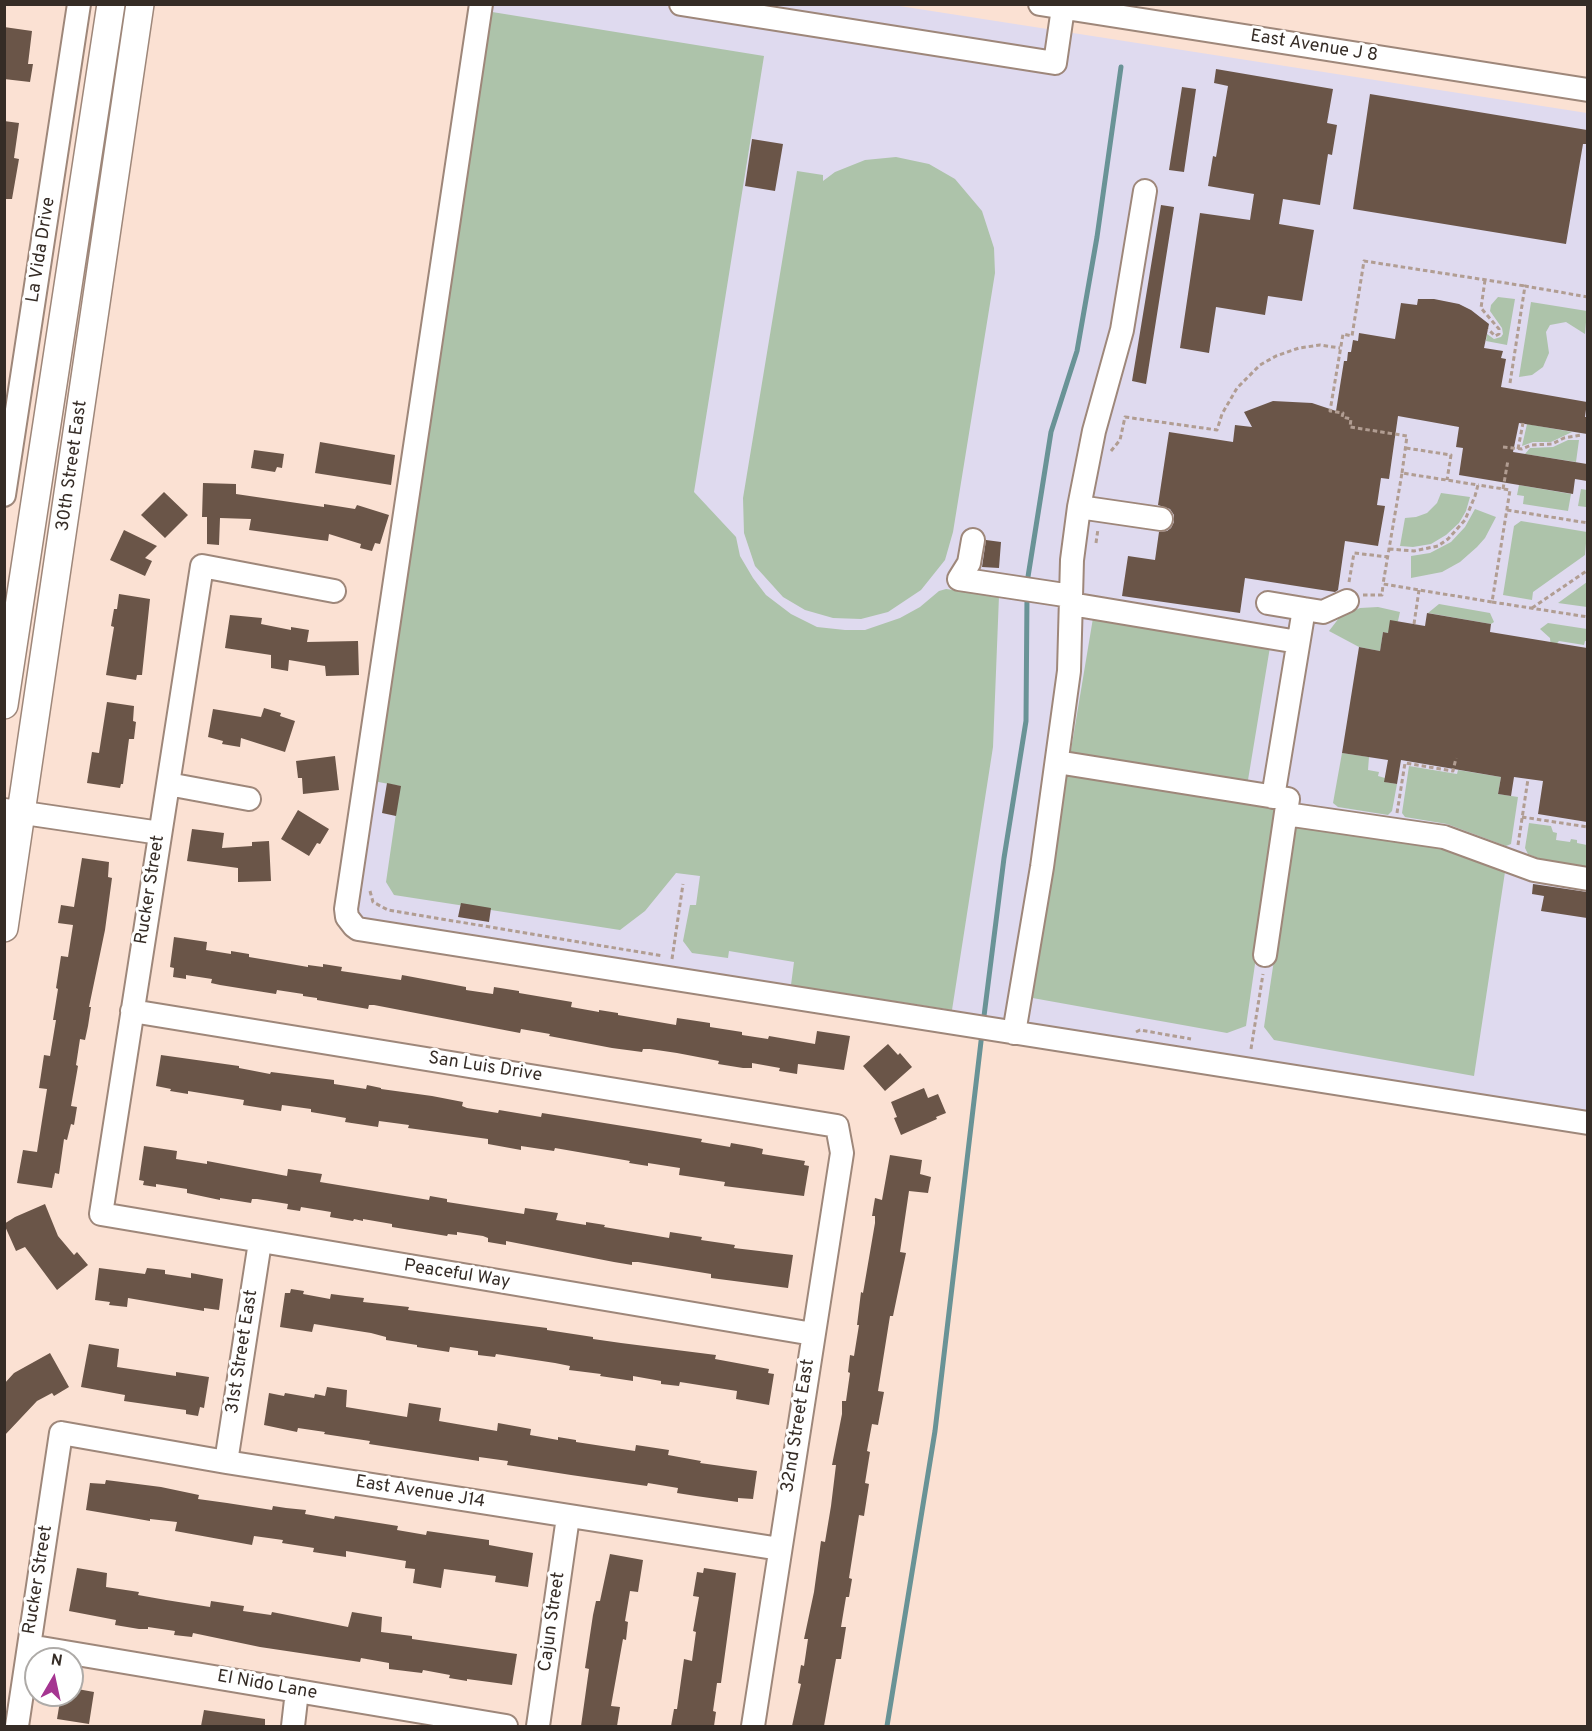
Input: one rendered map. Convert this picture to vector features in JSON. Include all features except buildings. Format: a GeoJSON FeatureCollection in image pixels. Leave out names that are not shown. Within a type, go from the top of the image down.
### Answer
{"type":"FeatureCollection","features":[{"type":"Feature","properties":{"kind":"main road","name":"30th Street East"},"geometry":{"type":"LineString","coordinates":[[4,705],[111,4]]}},
{"type":"Feature","properties":{"kind":"main road","name":"30th Street East"},"geometry":{"type":"LineString","coordinates":[[4,927],[14,811],[140,4]]}},
{"type":"Feature","properties":{"kind":"street","name":"La Vida Drive"},"geometry":{"type":"LineString","coordinates":[[4,495],[79,4]]}},
{"type":"Feature","properties":{"kind":"street"},"geometry":{"type":"LineString","coordinates":[[482,4],[346,917],[358,929],[1587,1123]]}},
{"type":"Feature","properties":{"kind":"street"},"geometry":{"type":"LineString","coordinates":[[681,4],[745,9],[1055,63],[1063,8]]}},
{"type":"Feature","properties":{"kind":"street","name":"East Avenue J 8"},"geometry":{"type":"LineString","coordinates":[[1040,4],[1587,90]]}},
{"type":"Feature","properties":{"kind":"street"},"geometry":{"type":"LineString","coordinates":[[1014,1033],[1042,867],[1069,670],[1072,560],[1079,507],[1094,431],[1122,330],[1145,191]]}},
{"type":"Feature","properties":{"kind":"street"},"geometry":{"type":"LineString","coordinates":[[1079,507],[1161,519]]}},
{"type":"Feature","properties":{"kind":"street"},"geometry":{"type":"LineString","coordinates":[[973,540],[969,562],[958,579],[1298,642]]}},
{"type":"Feature","properties":{"kind":"street","name":"Rucker Street"},"geometry":{"type":"LineString","coordinates":[[100,1214],[202,566],[334,591]]}},
{"type":"Feature","properties":{"kind":"street"},"geometry":{"type":"LineString","coordinates":[[1268,603],[1323,612],[1347,601]]}},
{"type":"Feature","properties":{"kind":"street"},"geometry":{"type":"LineString","coordinates":[[1264,963],[1279,805],[1304,609]]}},
{"type":"Feature","properties":{"kind":"street"},"geometry":{"type":"LineString","coordinates":[[1057,762],[1394,830],[1444,837],[1534,870],[1587,879]]}},
{"type":"Feature","properties":{"kind":"street"},"geometry":{"type":"LineString","coordinates":[[168,784],[249,799]]}},
{"type":"Feature","properties":{"kind":"street"},"geometry":{"type":"LineString","coordinates":[[14,811],[160,833]]}},
{"type":"Feature","properties":{"kind":"street","name":"San Luis Drive"},"geometry":{"type":"LineString","coordinates":[[132,1011],[837,1126]]}},
{"type":"Feature","properties":{"kind":"street","name":"32nd Street East"},"geometry":{"type":"LineString","coordinates":[[753,1726],[842,1153],[837,1126]]}},
{"type":"Feature","properties":{"kind":"street","name":"Peaceful Way"},"geometry":{"type":"LineString","coordinates":[[100,1214],[813,1334]]}},
{"type":"Feature","properties":{"kind":"street","name":"31st Street East"},"geometry":{"type":"LineString","coordinates":[[226,1462],[260,1242]]}},
{"type":"Feature","properties":{"kind":"street","name":"Rucker Street"},"geometry":{"type":"LineString","coordinates":[[16,1726],[61,1433]]}},
{"type":"Feature","properties":{"kind":"street","name":"East Avenue J14"},"geometry":{"type":"LineString","coordinates":[[61,1433],[226,1462],[780,1549]]}},
{"type":"Feature","properties":{"kind":"street","name":"Cajun Street"},"geometry":{"type":"LineString","coordinates":[[538,1726],[568,1517]]}},
{"type":"Feature","properties":{"kind":"street","name":"El Nido Lane"},"geometry":{"type":"LineString","coordinates":[[29,1646],[506,1726]]}},
{"type":"Feature","properties":{"kind":"street"},"geometry":{"type":"LineString","coordinates":[[293,1726],[297,1691]]}},
{"type":"Feature","properties":{"kind":"path"},"geometry":{"type":"LineString","coordinates":[[1388,557],[1354,553],[1347,601],[1366,595],[1382,595],[1406,448],[1407,436],[1350,427],[1351,419],[1342,417],[1343,413],[1330,411],[1342,334],[1352,336],[1364,261],[1587,297]]}},
{"type":"Feature","properties":{"kind":"path"},"geometry":{"type":"LineString","coordinates":[[1485,280],[1481,308],[1498,329],[1499,334],[1495,336],[1488,329]]}},
{"type":"Feature","properties":{"kind":"path"},"geometry":{"type":"LineString","coordinates":[[1509,383],[1526,286]]}},
{"type":"Feature","properties":{"kind":"path"},"geometry":{"type":"LineString","coordinates":[[1110,459],[1112,451],[1120,440],[1125,417],[1217,430],[1222,414],[1236,388],[1260,365],[1276,356],[1299,348],[1320,345],[1340,348]]}},
{"type":"Feature","properties":{"kind":"path"},"geometry":{"type":"LineString","coordinates":[[1587,376],[1587,386]]}},
{"type":"Feature","properties":{"kind":"path"},"geometry":{"type":"LineString","coordinates":[[1518,449],[1523,423]]}},
{"type":"Feature","properties":{"kind":"path"},"geometry":{"type":"LineString","coordinates":[[1503,447],[1518,449],[1535,444],[1552,444],[1564,438],[1582,435]]}},
{"type":"Feature","properties":{"kind":"path"},"geometry":{"type":"LineString","coordinates":[[1406,448],[1451,455],[1447,480]]}},
{"type":"Feature","properties":{"kind":"path"},"geometry":{"type":"LineString","coordinates":[[1503,489],[1508,460]]}},
{"type":"Feature","properties":{"kind":"path"},"geometry":{"type":"LineString","coordinates":[[1402,473],[1510,490],[1492,602]]}},
{"type":"Feature","properties":{"kind":"path"},"geometry":{"type":"LineString","coordinates":[[1389,549],[1407,551],[1425,549],[1438,546],[1449,539],[1465,520],[1476,496],[1478,484]]}},
{"type":"Feature","properties":{"kind":"path"},"geometry":{"type":"LineString","coordinates":[[1094,551],[1101,510]]}},
{"type":"Feature","properties":{"kind":"path"},"geometry":{"type":"LineString","coordinates":[[1507,510],[1587,523]]}},
{"type":"Feature","properties":{"kind":"path"},"geometry":{"type":"LineString","coordinates":[[1533,608],[1587,570]]}},
{"type":"Feature","properties":{"kind":"path"},"geometry":{"type":"LineString","coordinates":[[1383,584],[1587,617]]}},
{"type":"Feature","properties":{"kind":"path"},"geometry":{"type":"LineString","coordinates":[[1414,624],[1419,590]]}},
{"type":"Feature","properties":{"kind":"path"},"geometry":{"type":"LineString","coordinates":[[1394,830],[1405,763],[1454,771],[1456,758]]}},
{"type":"Feature","properties":{"kind":"path"},"geometry":{"type":"LineString","coordinates":[[1515,863],[1528,779]]}},
{"type":"Feature","properties":{"kind":"path"},"geometry":{"type":"LineString","coordinates":[[1522,817],[1587,827]]}},
{"type":"Feature","properties":{"kind":"path"},"geometry":{"type":"LineString","coordinates":[[370,889],[373,902],[388,910],[657,954],[671,959]]}},
{"type":"Feature","properties":{"kind":"path"},"geometry":{"type":"LineString","coordinates":[[1251,1049],[1264,963]]}},
{"type":"Feature","properties":{"kind":"shaded area"},"geometry":{"type":"Polygon","coordinates":[[[471,5],[893,5],[1587,113],[1587,1131],[339,929],[471,5]]]}},
{"type":"Feature","properties":{"kind":"green space"},"geometry":{"type":"Polygon","coordinates":[[[486,11],[764,56],[694,492],[736,537],[740,556],[766,595],[791,614],[817,627],[865,630],[900,618],[920,607],[939,591],[946,589],[999,596],[993,747],[952,1010],[791,985],[794,962],[729,951],[728,958],[692,953],[683,941],[690,905],[696,905],[700,876],[676,873],[645,911],[620,930],[394,895],[386,882],[400,786],[373,781],[486,11]]]}},
{"type":"Feature","properties":{"kind":"green space"},"geometry":{"type":"Polygon","coordinates":[[[896,157],[929,164],[955,179],[982,211],[994,248],[995,273],[953,532],[945,560],[921,590],[888,612],[861,619],[833,618],[805,610],[783,597],[755,566],[744,533],[743,498],[797,171],[823,175],[823,181],[835,172],[865,160],[896,157]]]}},
{"type":"Feature","properties":{"kind":"green space"},"geometry":{"type":"Polygon","coordinates":[[[1498,297],[1515,299],[1507,345],[1486,341],[1487,334],[1494,339],[1503,334],[1502,328],[1490,311],[1491,305],[1498,297]]]}},
{"type":"Feature","properties":{"kind":"green space"},"geometry":{"type":"Polygon","coordinates":[[[1531,302],[1587,311],[1585,334],[1566,322],[1550,325],[1546,332],[1549,353],[1543,367],[1532,375],[1519,377],[1531,302]]]}},
{"type":"Feature","properties":{"kind":"green space"},"geometry":{"type":"Polygon","coordinates":[[[1527,424],[1572,432],[1551,442],[1533,442],[1522,446],[1527,424]]]}},
{"type":"Feature","properties":{"kind":"green space"},"geometry":{"type":"Polygon","coordinates":[[[1568,440],[1579,440],[1576,462],[1525,454],[1530,448],[1553,447],[1568,440]]]}},
{"type":"Feature","properties":{"kind":"green space"},"geometry":{"type":"Polygon","coordinates":[[[1519,485],[1571,494],[1568,511],[1523,504],[1524,496],[1517,495],[1519,485]]]}},
{"type":"Feature","properties":{"kind":"green space"},"geometry":{"type":"Polygon","coordinates":[[[1581,489],[1587,490],[1587,513],[1586,507],[1578,506],[1581,489]]]}},
{"type":"Feature","properties":{"kind":"green space"},"geometry":{"type":"Polygon","coordinates":[[[1441,493],[1470,497],[1459,523],[1446,535],[1431,544],[1413,547],[1400,546],[1405,518],[1427,513],[1437,503],[1441,493]]]}},
{"type":"Feature","properties":{"kind":"green space"},"geometry":{"type":"Polygon","coordinates":[[[1475,509],[1496,517],[1485,538],[1477,547],[1460,562],[1442,572],[1411,578],[1411,556],[1430,553],[1451,542],[1465,527],[1475,509]]]}},
{"type":"Feature","properties":{"kind":"green space"},"geometry":{"type":"Polygon","coordinates":[[[1521,521],[1587,532],[1585,555],[1533,592],[1532,600],[1503,595],[1514,526],[1521,521]]]}},
{"type":"Feature","properties":{"kind":"green space"},"geometry":{"type":"Polygon","coordinates":[[[1587,582],[1587,607],[1558,603],[1587,582]]]}},
{"type":"Feature","properties":{"kind":"green space"},"geometry":{"type":"Polygon","coordinates":[[[1439,604],[1490,613],[1494,622],[1491,624],[1428,613],[1439,604]]]}},
{"type":"Feature","properties":{"kind":"green space"},"geometry":{"type":"Polygon","coordinates":[[[1378,607],[1400,612],[1398,621],[1388,633],[1383,632],[1380,651],[1359,647],[1329,631],[1339,618],[1346,614],[1360,608],[1378,607]]]}},
{"type":"Feature","properties":{"kind":"green space"},"geometry":{"type":"Polygon","coordinates":[[[1093,618],[1270,647],[1247,786],[1070,756],[1093,618]]]}},
{"type":"Feature","properties":{"kind":"green space"},"geometry":{"type":"Polygon","coordinates":[[[1548,623],[1587,629],[1587,641],[1584,645],[1559,641],[1551,650],[1550,638],[1540,629],[1548,623]]]}},
{"type":"Feature","properties":{"kind":"green space"},"geometry":{"type":"Polygon","coordinates":[[[1342,753],[1369,757],[1368,770],[1379,772],[1378,776],[1385,778],[1385,782],[1397,784],[1392,811],[1388,815],[1338,807],[1333,803],[1342,753]]]}},
{"type":"Feature","properties":{"kind":"green space"},"geometry":{"type":"Polygon","coordinates":[[[1409,766],[1457,774],[1458,770],[1501,777],[1498,794],[1518,797],[1511,844],[1506,846],[1447,824],[1405,817],[1402,813],[1409,766]]]}},
{"type":"Feature","properties":{"kind":"green space"},"geometry":{"type":"Polygon","coordinates":[[[1064,770],[1278,806],[1246,1026],[1227,1033],[1027,997],[1064,770]]]}},
{"type":"Feature","properties":{"kind":"green space"},"geometry":{"type":"Polygon","coordinates":[[[1529,823],[1551,826],[1553,832],[1557,833],[1556,840],[1570,842],[1571,839],[1587,845],[1587,870],[1556,865],[1528,854],[1525,848],[1529,823]]]}},
{"type":"Feature","properties":{"kind":"green space"},"geometry":{"type":"Polygon","coordinates":[[[1294,826],[1439,848],[1505,872],[1474,1076],[1274,1040],[1264,1027],[1294,826]]]}},
{"type":"Feature","properties":{"kind":"waterway"},"geometry":{"type":"LineString","coordinates":[[1027,583],[1051,432],[1077,351],[1097,237],[1121,67]]}},
{"type":"Feature","properties":{"kind":"waterway"},"geometry":{"type":"LineString","coordinates":[[983,1024],[1004,858],[1026,721],[1027,595]]}},
{"type":"Feature","properties":{"kind":"waterway"},"geometry":{"type":"LineString","coordinates":[[887,1726],[935,1431],[982,1033]]}}]}
